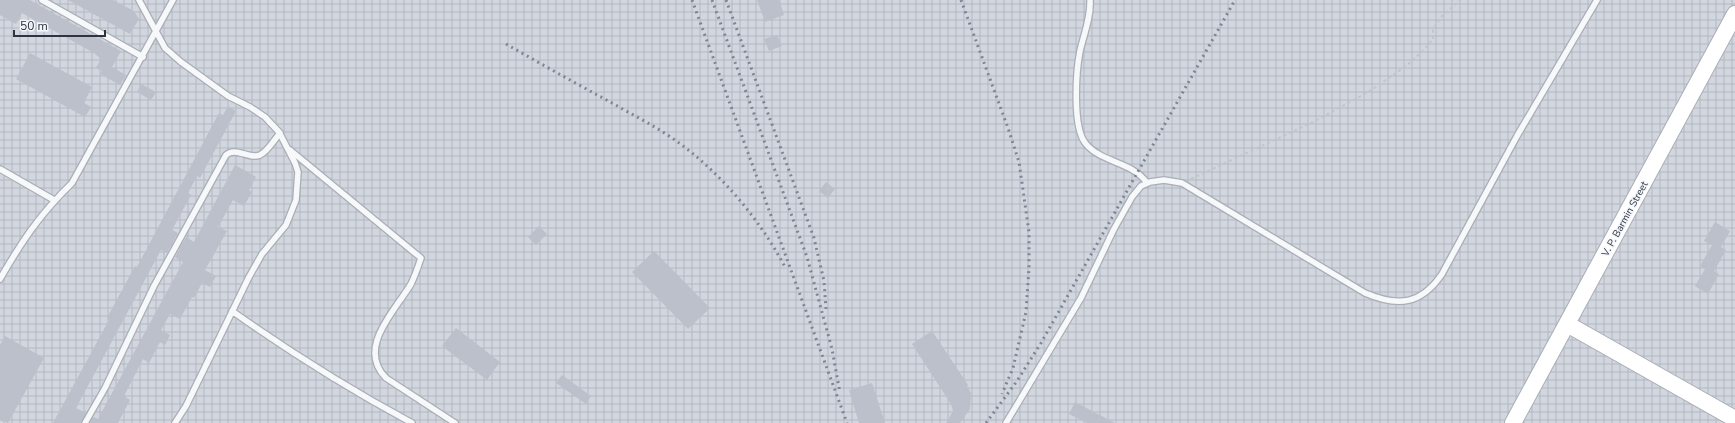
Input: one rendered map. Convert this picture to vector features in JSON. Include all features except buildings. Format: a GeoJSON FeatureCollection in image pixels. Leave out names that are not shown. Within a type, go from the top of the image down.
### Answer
{"type":"FeatureCollection","features":[{"type":"Feature","properties":{"kind":"street","name":"V. P. Barmin Street"},"geometry":{"type":"LineString","coordinates":[[1513,423],[1725,35],[1735,14]]}},
{"type":"Feature","properties":{"kind":"street"},"geometry":{"type":"LineString","coordinates":[[1567,324],[1735,419]]}},
{"type":"Feature","properties":{"kind":"lane"},"geometry":{"type":"LineString","coordinates":[[42,0],[143,57]]}},
{"type":"Feature","properties":{"kind":"lane"},"geometry":{"type":"LineString","coordinates":[[138,0],[165,48],[181,62],[228,96],[250,107],[264,117],[280,133],[298,172],[296,200],[286,225],[262,254],[252,271],[186,406],[175,423]]}},
{"type":"Feature","properties":{"kind":"lane"},"geometry":{"type":"LineString","coordinates":[[0,279],[24,237],[54,200],[72,184],[173,0]]}},
{"type":"Feature","properties":{"kind":"lane"},"geometry":{"type":"LineString","coordinates":[[1090,0],[1091,8],[1080,53],[1076,118],[1080,135],[1086,145],[1100,154],[1138,172],[1147,183]]}},
{"type":"Feature","properties":{"kind":"lane"},"geometry":{"type":"LineString","coordinates":[[1006,423],[1081,298],[1114,229],[1132,197],[1141,186],[1147,183],[1164,180],[1182,183],[1365,293],[1389,301],[1411,300],[1424,295],[1432,288],[1450,261],[1513,143],[1597,0]]}},
{"type":"Feature","properties":{"kind":"lane"},"geometry":{"type":"LineString","coordinates":[[85,423],[105,388],[154,286],[226,155],[230,152],[235,152],[251,157],[261,155],[280,133]]}},
{"type":"Feature","properties":{"kind":"lane"},"geometry":{"type":"LineString","coordinates":[[288,148],[421,258],[411,283],[378,336],[374,359],[380,372],[386,378],[455,423]]}},
{"type":"Feature","properties":{"kind":"lane"},"geometry":{"type":"LineString","coordinates":[[0,169],[54,200]]}},
{"type":"Feature","properties":{"kind":"lane"},"geometry":{"type":"LineString","coordinates":[[232,311],[290,352],[352,391],[412,423]]}},
{"type":"Feature","properties":{"kind":"path"},"geometry":{"type":"LineString","coordinates":[[1182,183],[1315,121],[1370,91],[1423,51],[1432,39],[1433,30],[1442,17],[1460,0]]}},
{"type":"Feature","properties":{"kind":"shaded area"},"geometry":{"type":"Polygon","coordinates":[[[0,0],[1735,0],[1735,423],[0,423],[0,0]]]}},
{"type":"Feature","properties":{"kind":"railway"},"geometry":{"type":"LineString","coordinates":[[692,0],[847,423]]}},
{"type":"Feature","properties":{"kind":"railway"},"geometry":{"type":"LineString","coordinates":[[712,0],[807,257],[832,349],[840,393]]}},
{"type":"Feature","properties":{"kind":"railway"},"geometry":{"type":"LineString","coordinates":[[726,0],[814,238],[824,281],[826,309]]}},
{"type":"Feature","properties":{"kind":"railway"},"geometry":{"type":"LineString","coordinates":[[961,0],[1019,162],[1029,232],[1029,268],[1026,312],[1013,368],[1002,394]]}},
{"type":"Feature","properties":{"kind":"railway"},"geometry":{"type":"LineString","coordinates":[[986,423],[1017,381],[1041,343],[1235,0]]}},
{"type":"Feature","properties":{"kind":"railway"},"geometry":{"type":"LineString","coordinates":[[506,44],[652,125],[692,153],[723,181],[751,214],[775,249],[785,267]]}}]}
